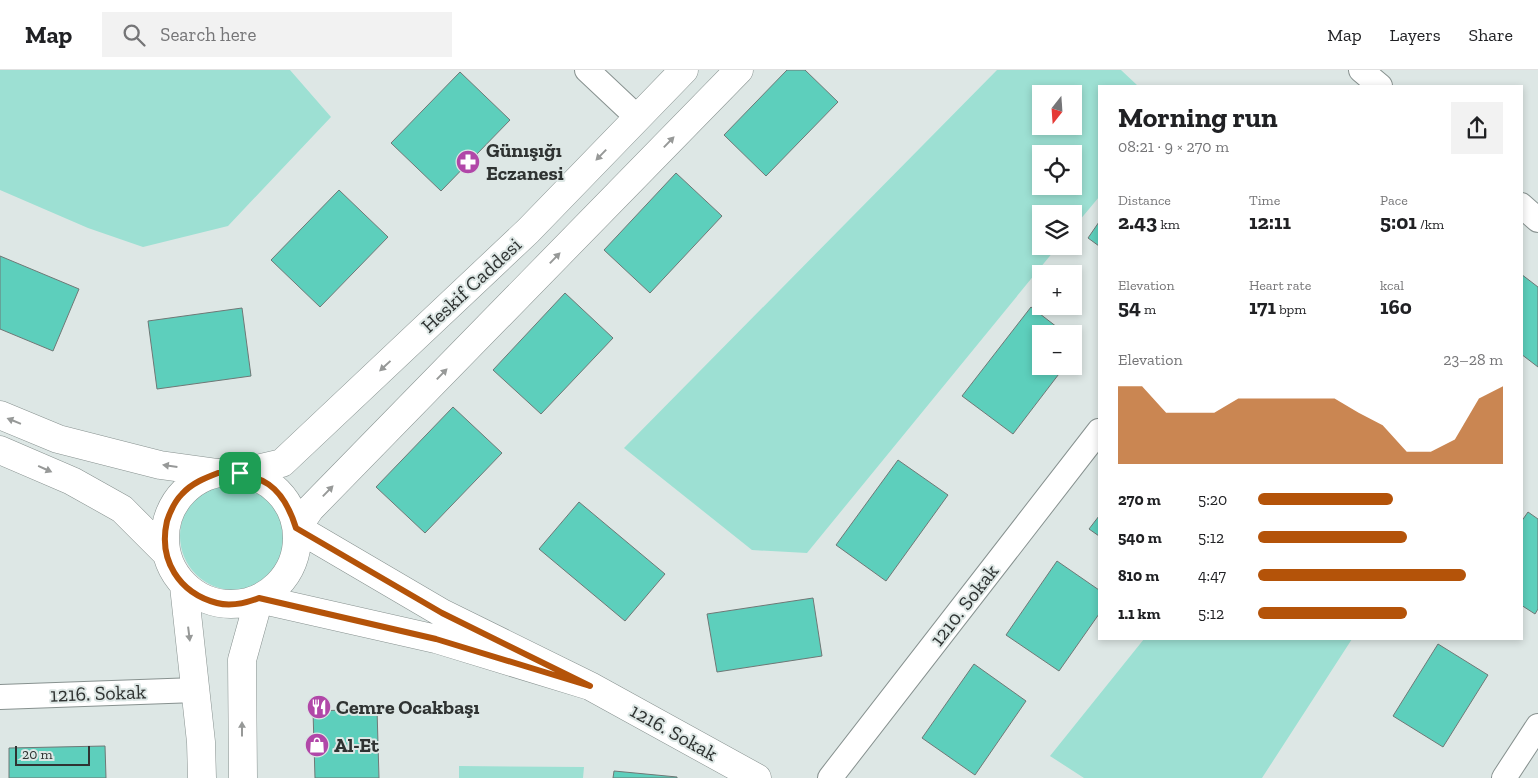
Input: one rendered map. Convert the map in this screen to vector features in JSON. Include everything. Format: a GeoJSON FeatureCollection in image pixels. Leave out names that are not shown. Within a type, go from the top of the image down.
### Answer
{"type":"FeatureCollection","features":[{"type":"Feature","properties":{"kind":"main road","name":"Heskif Caddesi"},"geometry":{"type":"LineString","coordinates":[[229,473],[282,463],[528,231],[684,70]]}},
{"type":"Feature","properties":{"kind":"main road"},"geometry":{"type":"LineString","coordinates":[[296,528],[310,509],[739,70]]}},
{"type":"Feature","properties":{"kind":"main road"},"geometry":{"type":"LineString","coordinates":[[0,415],[58,439],[160,465],[229,473],[260,479],[277,491],[290,508],[296,528],[297,549],[290,570],[277,586],[259,598],[240,604],[219,604],[200,597],[184,586],[173,570],[166,553],[164,534],[169,513],[181,494],[198,481],[229,473]]}},
{"type":"Feature","properties":{"kind":"main road"},"geometry":{"type":"LineString","coordinates":[[0,450],[72,481],[122,509],[166,553]]}},
{"type":"Feature","properties":{"kind":"main road"},"geometry":{"type":"LineString","coordinates":[[296,528],[442,613],[590,686]]}},
{"type":"Feature","properties":{"kind":"main road"},"geometry":{"type":"LineString","coordinates":[[184,586],[201,742],[202,778]]}},
{"type":"Feature","properties":{"kind":"main road"},"geometry":{"type":"LineString","coordinates":[[259,598],[436,639],[590,686]]}},
{"type":"Feature","properties":{"kind":"main road"},"geometry":{"type":"LineString","coordinates":[[242,778],[242,660],[259,598]]}},
{"type":"Feature","properties":{"kind":"main road","name":"1216. Sokak"},"geometry":{"type":"LineString","coordinates":[[590,686],[757,778]]}},
{"type":"Feature","properties":{"kind":"street"},"geometry":{"type":"LineString","coordinates":[[587,70],[638,118]]}},
{"type":"Feature","properties":{"kind":"street"},"geometry":{"type":"LineString","coordinates":[[1523,207],[1538,220]]}},
{"type":"Feature","properties":{"kind":"street","name":"1210. Sokak"},"geometry":{"type":"LineString","coordinates":[[830,778],[1098,432]]}},
{"type":"Feature","properties":{"kind":"street","name":"1216. Sokak"},"geometry":{"type":"LineString","coordinates":[[0,697],[196,690]]}},
{"type":"Feature","properties":{"kind":"street"},"geometry":{"type":"LineString","coordinates":[[1504,778],[1538,726]]}},
{"type":"Feature","properties":{"kind":"green space"},"geometry":{"type":"Polygon","coordinates":[[[0,70],[290,70],[331,117],[228,226],[143,247],[88,228],[0,190],[0,70]]]}},
{"type":"Feature","properties":{"kind":"green space"},"geometry":{"type":"Polygon","coordinates":[[[997,70],[1121,70],[1137,85],[1098,85],[1098,198],[1082,217],[1082,205],[1032,205],[1032,255],[1051,255],[1042,265],[1032,265],[1032,278],[807,553],[752,550],[624,448],[997,70]]]}},
{"type":"Feature","properties":{"kind":"green space"},"geometry":{"type":"Polygon","coordinates":[[[234,482],[255,486],[272,498],[284,515],[288,536],[284,557],[272,574],[255,586],[234,590],[213,586],[196,574],[184,557],[180,536],[184,515],[196,498],[213,486],[234,482]]]}},
{"type":"Feature","properties":{"kind":"green space"},"geometry":{"type":"Polygon","coordinates":[[[1143,640],[1351,640],[1262,778],[1084,778],[1050,756],[1143,640]]]}},
{"type":"Feature","properties":{"kind":"green space"},"geometry":{"type":"Polygon","coordinates":[[[459,766],[584,767],[583,778],[459,778],[459,766]]]}},
{"type":"Feature","properties":{"kind":"building"},"geometry":{"type":"Polygon","coordinates":[[[787,70],[805,70],[838,102],[766,176],[724,135],[787,70]]]}},
{"type":"Feature","properties":{"kind":"building"},"geometry":{"type":"Polygon","coordinates":[[[460,72],[510,120],[441,191],[391,143],[460,72]]]}},
{"type":"Feature","properties":{"kind":"building"},"geometry":{"type":"Polygon","coordinates":[[[676,173],[722,216],[650,293],[604,250],[676,173]]]}},
{"type":"Feature","properties":{"kind":"building"},"geometry":{"type":"Polygon","coordinates":[[[339,190],[388,237],[320,307],[271,260],[339,190]]]}},
{"type":"Feature","properties":{"kind":"building"},"geometry":{"type":"Polygon","coordinates":[[[1098,223],[1098,245],[1088,238],[1098,223]]]}},
{"type":"Feature","properties":{"kind":"building"},"geometry":{"type":"Polygon","coordinates":[[[0,256],[79,289],[53,351],[0,329],[0,256]]]}},
{"type":"Feature","properties":{"kind":"building"},"geometry":{"type":"Polygon","coordinates":[[[1523,276],[1538,287],[1538,367],[1523,356],[1523,276]]]}},
{"type":"Feature","properties":{"kind":"building"},"geometry":{"type":"Polygon","coordinates":[[[565,293],[613,338],[541,414],[493,370],[565,293]]]}},
{"type":"Feature","properties":{"kind":"building"},"geometry":{"type":"Polygon","coordinates":[[[1031,307],[1032,315],[1041,315],[1054,325],[1032,325],[1032,375],[1058,375],[1013,434],[962,396],[1031,307]]]}},
{"type":"Feature","properties":{"kind":"building"},"geometry":{"type":"Polygon","coordinates":[[[242,308],[251,376],[157,389],[148,321],[242,308]]]}},
{"type":"Feature","properties":{"kind":"building"},"geometry":{"type":"Polygon","coordinates":[[[453,407],[502,453],[425,533],[376,487],[453,407]]]}},
{"type":"Feature","properties":{"kind":"building"},"geometry":{"type":"Polygon","coordinates":[[[898,460],[948,495],[886,581],[836,545],[898,460]]]}},
{"type":"Feature","properties":{"kind":"building"},"geometry":{"type":"Polygon","coordinates":[[[579,502],[665,574],[625,621],[539,549],[579,502]]]}},
{"type":"Feature","properties":{"kind":"building"},"geometry":{"type":"Polygon","coordinates":[[[1528,512],[1538,519],[1538,609],[1535,614],[1523,606],[1523,519],[1528,512]]]}},
{"type":"Feature","properties":{"kind":"building"},"geometry":{"type":"Polygon","coordinates":[[[1098,517],[1098,535],[1089,529],[1098,517]]]}},
{"type":"Feature","properties":{"kind":"building"},"geometry":{"type":"Polygon","coordinates":[[[1057,561],[1098,589],[1098,615],[1059,671],[1006,635],[1057,561]]]}},
{"type":"Feature","properties":{"kind":"building"},"geometry":{"type":"Polygon","coordinates":[[[813,598],[822,656],[717,672],[707,614],[813,598]]]}},
{"type":"Feature","properties":{"kind":"building"},"geometry":{"type":"Polygon","coordinates":[[[1438,644],[1488,675],[1443,747],[1393,716],[1438,644]]]}},
{"type":"Feature","properties":{"kind":"building"},"geometry":{"type":"Polygon","coordinates":[[[974,664],[1026,701],[975,775],[922,738],[974,664]]]}},
{"type":"Feature","properties":{"kind":"building"},"geometry":{"type":"Polygon","coordinates":[[[377,709],[379,778],[315,778],[313,711],[377,709]]]}},
{"type":"Feature","properties":{"kind":"building"},"geometry":{"type":"Polygon","coordinates":[[[105,746],[106,778],[9,778],[9,748],[105,746]]]}},
{"type":"Feature","properties":{"kind":"building"},"geometry":{"type":"Polygon","coordinates":[[[614,771],[677,777],[677,778],[613,778],[614,771]]]}},
{"type":"Feature","properties":{"kind":"place","name":"Günışığı Eczanesi"},"geometry":{"type":"Point","coordinates":[468,162]}},
{"type":"Feature","properties":{"kind":"place","name":"Cemre Ocakbaşı"},"geometry":{"type":"Point","coordinates":[319,707]}},
{"type":"Feature","properties":{"kind":"place","name":"Al-Et"},"geometry":{"type":"Point","coordinates":[317,745]}},
{"type":"Feature","properties":{"kind":"route"},"geometry":{"type":"LineString","coordinates":[[218,473],[240,473],[260,479],[277,491],[290,508],[296,528],[442,613],[590,686],[436,639],[259,598],[240,604],[219,604],[200,597],[184,586],[173,570],[166,553],[164,534],[169,513],[181,494],[198,481],[218,473]]}}]}
